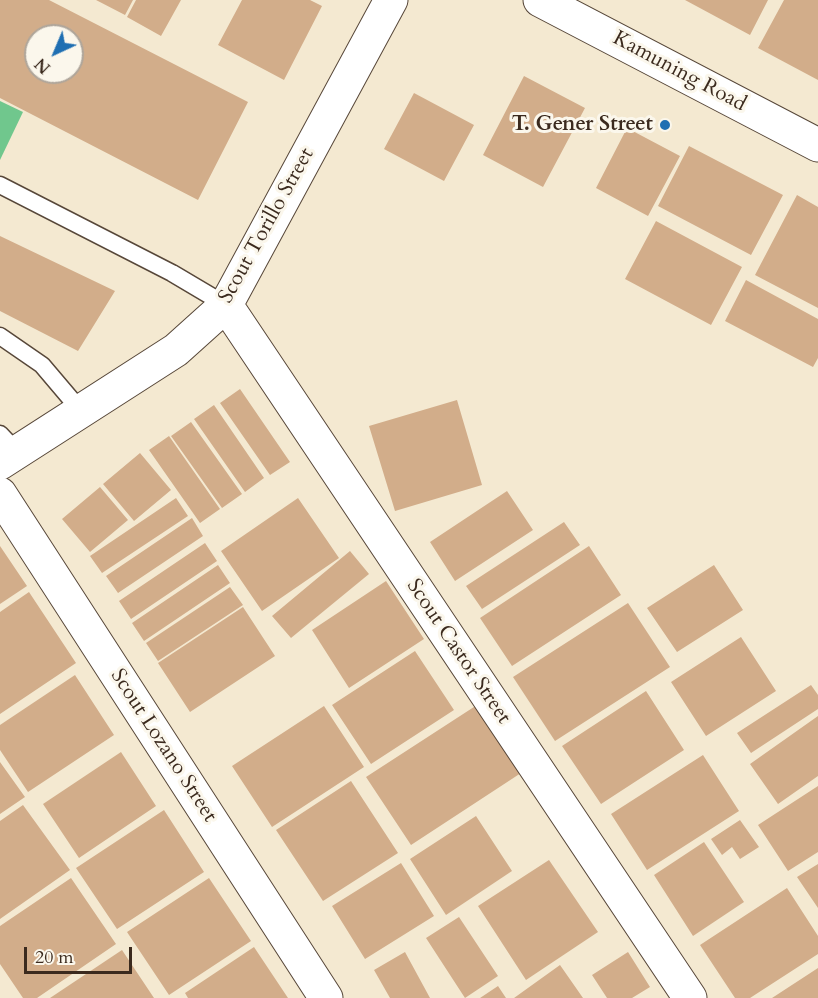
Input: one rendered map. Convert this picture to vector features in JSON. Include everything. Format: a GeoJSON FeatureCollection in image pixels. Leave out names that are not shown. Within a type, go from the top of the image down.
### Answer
{"type":"FeatureCollection","features":[{"type":"Feature","properties":{"kind":"street","name":"Scout Torillo Street"},"geometry":{"type":"LineString","coordinates":[[6,449],[81,411],[176,350],[226,305],[391,0]]}},
{"type":"Feature","properties":{"kind":"street","name":"Kamuning Road"},"geometry":{"type":"LineString","coordinates":[[540,0],[818,145]]}},
{"type":"Feature","properties":{"kind":"street","name":"Scout Castor Street"},"geometry":{"type":"LineString","coordinates":[[226,305],[690,998]]}},
{"type":"Feature","properties":{"kind":"street","name":"Scout Lozano Street"},"geometry":{"type":"LineString","coordinates":[[0,494],[326,998]]}},
{"type":"Feature","properties":{"kind":"lane"},"geometry":{"type":"LineString","coordinates":[[0,185],[172,273],[226,305]]}},
{"type":"Feature","properties":{"kind":"lane"},"geometry":{"type":"LineString","coordinates":[[0,336],[42,365],[81,411]]}},
{"type":"Feature","properties":{"kind":"green space"},"geometry":{"type":"Polygon","coordinates":[[[0,101],[23,112],[0,160],[0,101]]]}},
{"type":"Feature","properties":{"kind":"building"},"geometry":{"type":"Polygon","coordinates":[[[0,0],[49,0],[248,102],[198,200],[0,98],[0,0]]]}},
{"type":"Feature","properties":{"kind":"building"},"geometry":{"type":"Polygon","coordinates":[[[96,0],[133,0],[125,15],[96,0]]]}},
{"type":"Feature","properties":{"kind":"building"},"geometry":{"type":"Polygon","coordinates":[[[136,0],[181,0],[161,36],[127,17],[136,0]]]}},
{"type":"Feature","properties":{"kind":"building"},"geometry":{"type":"Polygon","coordinates":[[[242,0],[310,0],[322,6],[284,80],[218,45],[242,0]]]}},
{"type":"Feature","properties":{"kind":"building"},"geometry":{"type":"Polygon","coordinates":[[[685,0],[768,0],[750,35],[685,0]]]}},
{"type":"Feature","properties":{"kind":"building"},"geometry":{"type":"Polygon","coordinates":[[[784,0],[818,0],[818,80],[758,48],[784,0]]]}},
{"type":"Feature","properties":{"kind":"building"},"geometry":{"type":"Polygon","coordinates":[[[524,76],[585,108],[543,187],[483,155],[524,76]]]}},
{"type":"Feature","properties":{"kind":"building"},"geometry":{"type":"Polygon","coordinates":[[[414,93],[474,125],[444,181],[384,149],[414,93]]]}},
{"type":"Feature","properties":{"kind":"building"},"geometry":{"type":"Polygon","coordinates":[[[627,128],[680,156],[648,216],[596,188],[627,128]]]}},
{"type":"Feature","properties":{"kind":"building"},"geometry":{"type":"Polygon","coordinates":[[[689,146],[783,195],[751,255],[658,206],[689,146]]]}},
{"type":"Feature","properties":{"kind":"building"},"geometry":{"type":"Polygon","coordinates":[[[797,195],[818,207],[818,308],[755,275],[797,195]]]}},
{"type":"Feature","properties":{"kind":"building"},"geometry":{"type":"Polygon","coordinates":[[[656,221],[742,267],[711,325],[625,279],[656,221]]]}},
{"type":"Feature","properties":{"kind":"building"},"geometry":{"type":"Polygon","coordinates":[[[0,236],[115,291],[78,351],[0,311],[0,236]]]}},
{"type":"Feature","properties":{"kind":"building"},"geometry":{"type":"Polygon","coordinates":[[[746,280],[818,319],[818,358],[813,367],[725,321],[746,280]]]}},
{"type":"Feature","properties":{"kind":"building"},"geometry":{"type":"Polygon","coordinates":[[[240,389],[290,462],[270,475],[220,403],[240,389]]]}},
{"type":"Feature","properties":{"kind":"building"},"geometry":{"type":"Polygon","coordinates":[[[457,400],[482,485],[395,511],[369,426],[457,400]]]}},
{"type":"Feature","properties":{"kind":"building"},"geometry":{"type":"Polygon","coordinates":[[[214,405],[264,478],[245,492],[194,419],[214,405]]]}},
{"type":"Feature","properties":{"kind":"building"},"geometry":{"type":"Polygon","coordinates":[[[191,422],[242,494],[222,508],[171,436],[191,422]]]}},
{"type":"Feature","properties":{"kind":"building"},"geometry":{"type":"Polygon","coordinates":[[[169,436],[220,509],[200,523],[149,450],[169,436]]]}},
{"type":"Feature","properties":{"kind":"building"},"geometry":{"type":"Polygon","coordinates":[[[140,453],[171,490],[134,521],[103,484],[140,453]]]}},
{"type":"Feature","properties":{"kind":"building"},"geometry":{"type":"Polygon","coordinates":[[[100,487],[128,520],[90,552],[62,519],[100,487]]]}},
{"type":"Feature","properties":{"kind":"building"},"geometry":{"type":"Polygon","coordinates":[[[507,491],[533,530],[455,581],[430,542],[507,491]]]}},
{"type":"Feature","properties":{"kind":"building"},"geometry":{"type":"Polygon","coordinates":[[[176,498],[188,516],[102,573],[90,556],[176,498]]]}},
{"type":"Feature","properties":{"kind":"building"},"geometry":{"type":"Polygon","coordinates":[[[298,498],[339,558],[262,611],[221,551],[298,498]]]}},
{"type":"Feature","properties":{"kind":"building"},"geometry":{"type":"Polygon","coordinates":[[[192,518],[203,536],[118,593],[106,576],[192,518]]]}},
{"type":"Feature","properties":{"kind":"building"},"geometry":{"type":"Polygon","coordinates":[[[564,522],[580,545],[482,609],[466,586],[564,522]]]}},
{"type":"Feature","properties":{"kind":"building"},"geometry":{"type":"Polygon","coordinates":[[[205,543],[217,561],[131,619],[119,601],[205,543]]]}},
{"type":"Feature","properties":{"kind":"building"},"geometry":{"type":"Polygon","coordinates":[[[0,546],[27,586],[0,604],[0,546]]]}},
{"type":"Feature","properties":{"kind":"building"},"geometry":{"type":"Polygon","coordinates":[[[589,546],[621,595],[512,666],[480,618],[589,546]]]}},
{"type":"Feature","properties":{"kind":"building"},"geometry":{"type":"Polygon","coordinates":[[[350,551],[369,574],[291,638],[272,616],[350,551]]]}},
{"type":"Feature","properties":{"kind":"building"},"geometry":{"type":"Polygon","coordinates":[[[218,565],[230,583],[144,641],[132,623],[218,565]]]}},
{"type":"Feature","properties":{"kind":"building"},"geometry":{"type":"Polygon","coordinates":[[[714,565],[743,610],[677,652],[647,608],[714,565]]]}},
{"type":"Feature","properties":{"kind":"building"},"geometry":{"type":"Polygon","coordinates":[[[386,581],[424,639],[349,688],[312,630],[386,581]]]}},
{"type":"Feature","properties":{"kind":"building"},"geometry":{"type":"Polygon","coordinates":[[[230,587],[243,605],[158,661],[146,643],[230,587]]]}},
{"type":"Feature","properties":{"kind":"building"},"geometry":{"type":"Polygon","coordinates":[[[29,592],[76,663],[0,714],[0,612],[29,592]]]}},
{"type":"Feature","properties":{"kind":"building"},"geometry":{"type":"Polygon","coordinates":[[[628,603],[670,667],[555,741],[513,677],[628,603]]]}},
{"type":"Feature","properties":{"kind":"building"},"geometry":{"type":"Polygon","coordinates":[[[243,607],[275,656],[190,712],[158,663],[243,607]]]}},
{"type":"Feature","properties":{"kind":"building"},"geometry":{"type":"Polygon","coordinates":[[[741,637],[776,691],[706,736],[671,682],[741,637]]]}},
{"type":"Feature","properties":{"kind":"building"},"geometry":{"type":"Polygon","coordinates":[[[415,651],[454,710],[371,764],[332,705],[415,651]]]}},
{"type":"Feature","properties":{"kind":"building"},"geometry":{"type":"Polygon","coordinates":[[[75,675],[114,735],[28,792],[0,750],[0,725],[75,675]]]}},
{"type":"Feature","properties":{"kind":"building"},"geometry":{"type":"Polygon","coordinates":[[[811,685],[818,695],[818,709],[751,753],[737,733],[811,685]]]}},
{"type":"Feature","properties":{"kind":"building"},"geometry":{"type":"Polygon","coordinates":[[[646,691],[684,750],[601,804],[562,746],[646,691]]]}},
{"type":"Feature","properties":{"kind":"building"},"geometry":{"type":"Polygon","coordinates":[[[477,705],[521,773],[411,845],[366,777],[477,705]]]}},
{"type":"Feature","properties":{"kind":"building"},"geometry":{"type":"Polygon","coordinates":[[[324,706],[364,767],[272,827],[232,766],[324,706]]]}},
{"type":"Feature","properties":{"kind":"building"},"geometry":{"type":"Polygon","coordinates":[[[818,716],[818,776],[778,804],[750,764],[818,716]]]}},
{"type":"Feature","properties":{"kind":"building"},"geometry":{"type":"Polygon","coordinates":[[[121,752],[156,806],[79,858],[43,804],[121,752]]]}},
{"type":"Feature","properties":{"kind":"building"},"geometry":{"type":"Polygon","coordinates":[[[703,755],[739,811],[647,870],[611,814],[703,755]]]}},
{"type":"Feature","properties":{"kind":"building"},"geometry":{"type":"Polygon","coordinates":[[[0,762],[25,797],[0,814],[0,762]]]}},
{"type":"Feature","properties":{"kind":"building"},"geometry":{"type":"Polygon","coordinates":[[[351,781],[398,853],[323,901],[276,830],[351,781]]]}},
{"type":"Feature","properties":{"kind":"building"},"geometry":{"type":"Polygon","coordinates":[[[818,786],[818,852],[788,871],[758,825],[818,786]]]}},
{"type":"Feature","properties":{"kind":"building"},"geometry":{"type":"Polygon","coordinates":[[[23,805],[70,870],[0,919],[0,821],[23,805]]]}},
{"type":"Feature","properties":{"kind":"building"},"geometry":{"type":"Polygon","coordinates":[[[164,810],[204,872],[117,929],[76,868],[164,810]]]}},
{"type":"Feature","properties":{"kind":"building"},"geometry":{"type":"Polygon","coordinates":[[[476,816],[512,871],[446,915],[410,859],[476,816]]]}},
{"type":"Feature","properties":{"kind":"building"},"geometry":{"type":"Polygon","coordinates":[[[740,820],[759,847],[740,859],[732,847],[722,855],[711,839],[740,820]]]}},
{"type":"Feature","properties":{"kind":"building"},"geometry":{"type":"Polygon","coordinates":[[[704,842],[744,902],[693,936],[654,875],[704,842]]]}},
{"type":"Feature","properties":{"kind":"building"},"geometry":{"type":"Polygon","coordinates":[[[549,860],[598,932],[526,980],[478,906],[549,860]]]}},
{"type":"Feature","properties":{"kind":"building"},"geometry":{"type":"Polygon","coordinates":[[[401,863],[434,916],[365,959],[332,906],[401,863]]]}},
{"type":"Feature","properties":{"kind":"building"},"geometry":{"type":"Polygon","coordinates":[[[818,864],[818,908],[797,877],[818,864]]]}},
{"type":"Feature","properties":{"kind":"building"},"geometry":{"type":"Polygon","coordinates":[[[71,878],[116,944],[37,998],[23,998],[0,964],[0,926],[71,878]]]}},
{"type":"Feature","properties":{"kind":"building"},"geometry":{"type":"Polygon","coordinates":[[[209,878],[251,941],[169,995],[127,932],[209,878]]]}},
{"type":"Feature","properties":{"kind":"building"},"geometry":{"type":"Polygon","coordinates":[[[787,888],[818,936],[818,954],[750,998],[735,998],[700,945],[787,888]]]}},
{"type":"Feature","properties":{"kind":"building"},"geometry":{"type":"Polygon","coordinates":[[[459,917],[498,976],[465,998],[426,938],[459,917]]]}},
{"type":"Feature","properties":{"kind":"building"},"geometry":{"type":"Polygon","coordinates":[[[254,947],[288,998],[188,998],[185,993],[254,947]]]}},
{"type":"Feature","properties":{"kind":"building"},"geometry":{"type":"Polygon","coordinates":[[[122,950],[154,998],[50,998],[122,950]]]}},
{"type":"Feature","properties":{"kind":"building"},"geometry":{"type":"Polygon","coordinates":[[[405,952],[430,998],[390,998],[374,970],[405,952]]]}},
{"type":"Feature","properties":{"kind":"building"},"geometry":{"type":"Polygon","coordinates":[[[628,952],[650,987],[632,998],[607,998],[592,975],[628,952]]]}},
{"type":"Feature","properties":{"kind":"building"},"geometry":{"type":"Polygon","coordinates":[[[560,965],[583,998],[514,998],[560,965]]]}},
{"type":"Feature","properties":{"kind":"building"},"geometry":{"type":"Polygon","coordinates":[[[818,968],[818,998],[772,998],[818,968]]]}},
{"type":"Feature","properties":{"kind":"building"},"geometry":{"type":"Polygon","coordinates":[[[498,986],[506,998],[480,998],[498,986]]]}},
{"type":"Feature","properties":{"kind":"place","name":"T. Gener Street"},"geometry":{"type":"Point","coordinates":[665,125]}}]}
